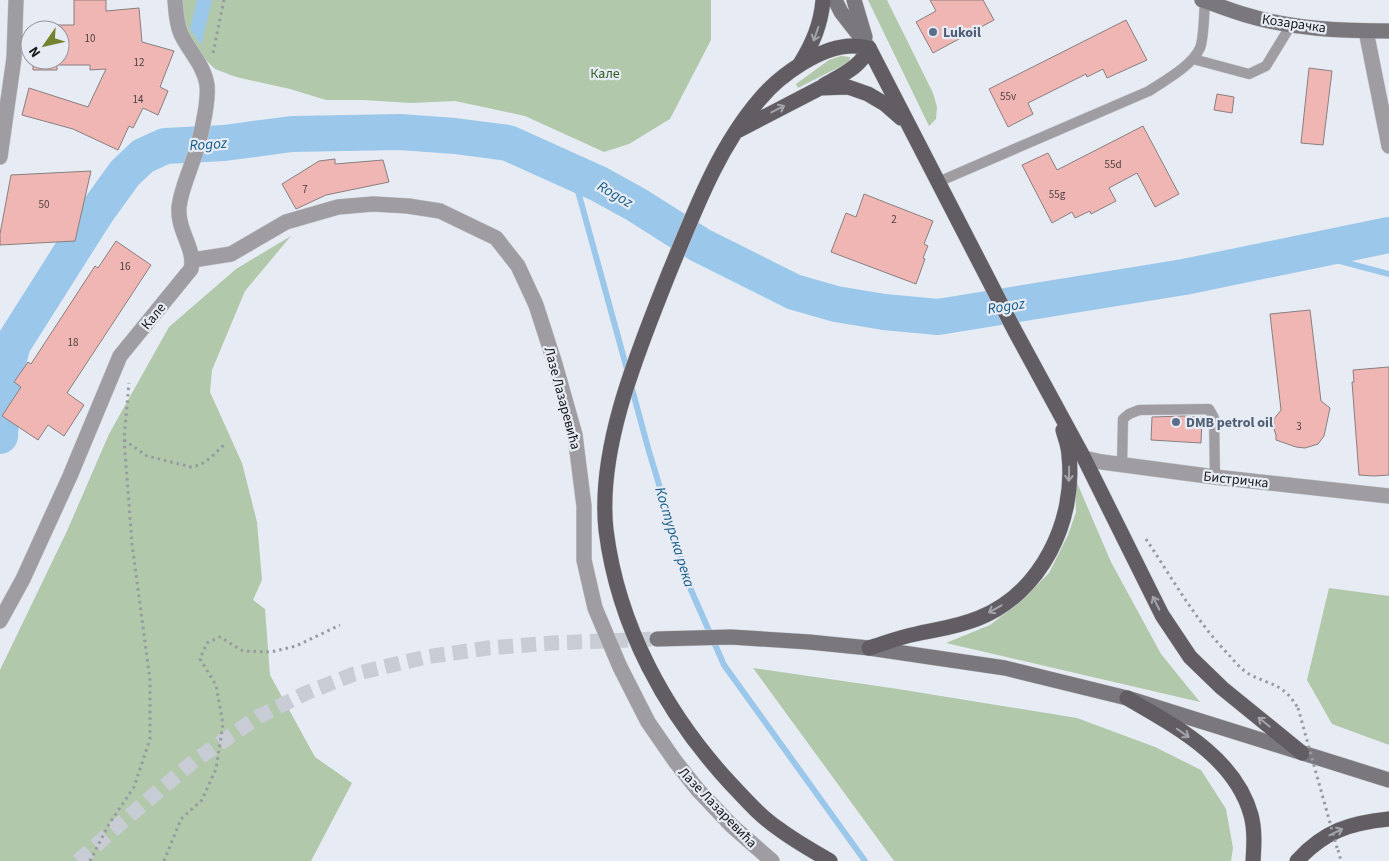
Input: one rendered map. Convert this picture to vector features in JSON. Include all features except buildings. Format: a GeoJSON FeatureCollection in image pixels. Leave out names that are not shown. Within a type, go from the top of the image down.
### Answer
{"type":"FeatureCollection","features":[{"type":"Feature","properties":{"kind":"main road"},"geometry":{"type":"LineString","coordinates":[[800,64],[812,44],[820,20],[823,0]]}},
{"type":"Feature","properties":{"kind":"main road"},"geometry":{"type":"LineString","coordinates":[[835,0],[841,12],[869,48]]}},
{"type":"Feature","properties":{"kind":"main road"},"geometry":{"type":"LineString","coordinates":[[854,0],[869,48],[991,286],[1084,458],[1162,615],[1190,657],[1222,688],[1302,753]]}},
{"type":"Feature","properties":{"kind":"main road","name":"Козарачка"},"geometry":{"type":"LineString","coordinates":[[1203,0],[1247,16],[1291,25],[1366,31],[1389,30]]}},
{"type":"Feature","properties":{"kind":"main road"},"geometry":{"type":"LineString","coordinates":[[830,861],[778,829],[745,800],[686,731],[658,686],[641,651],[626,613],[614,574],[606,529],[605,482],[614,436],[629,380],[650,321],[679,248],[723,152],[735,131],[761,98],[800,64],[837,48],[854,46],[869,48]]}},
{"type":"Feature","properties":{"kind":"main road"},"geometry":{"type":"LineString","coordinates":[[735,131],[820,88],[858,66],[865,58],[869,48]]}},
{"type":"Feature","properties":{"kind":"main road"},"geometry":{"type":"LineString","coordinates":[[820,88],[848,87],[868,94],[885,104],[909,126]]}},
{"type":"Feature","properties":{"kind":"main road"},"geometry":{"type":"LineString","coordinates":[[869,648],[916,634],[954,627],[981,617],[1002,606],[1026,586],[1045,564],[1064,518],[1069,490],[1069,455],[1058,409]]}},
{"type":"Feature","properties":{"kind":"main road"},"geometry":{"type":"LineString","coordinates":[[657,640],[730,637],[869,648],[1005,668],[1127,698],[1389,780]]}},
{"type":"Feature","properties":{"kind":"main road"},"geometry":{"type":"LineString","coordinates":[[1127,698],[1158,716],[1205,748],[1227,768],[1245,797],[1252,817],[1254,844],[1252,861]]}},
{"type":"Feature","properties":{"kind":"main road"},"geometry":{"type":"LineString","coordinates":[[1297,861],[1305,852],[1333,832],[1360,822],[1389,819]]}},
{"type":"Feature","properties":{"kind":"street"},"geometry":{"type":"LineString","coordinates":[[0,157],[14,58],[16,0]]}},
{"type":"Feature","properties":{"kind":"street"},"geometry":{"type":"LineString","coordinates":[[175,0],[181,34],[194,53],[207,85],[205,112],[195,156],[183,186],[179,210],[181,227],[194,260]]}},
{"type":"Feature","properties":{"kind":"street"},"geometry":{"type":"LineString","coordinates":[[1366,31],[1389,146]]}},
{"type":"Feature","properties":{"kind":"street","name":"Лазе Лазаревића"},"geometry":{"type":"LineString","coordinates":[[194,260],[231,254],[286,222],[338,207],[372,204],[408,206],[440,211],[496,238],[518,266],[536,305],[555,364],[575,435],[584,506],[584,560],[595,608],[620,667],[648,722],[680,768],[732,826],[772,861]]}},
{"type":"Feature","properties":{"kind":"street","name":"Кале"},"geometry":{"type":"LineString","coordinates":[[0,621],[24,579],[120,356],[192,269],[194,260]]}},
{"type":"Feature","properties":{"kind":"street","name":"Бистричка"},"geometry":{"type":"LineString","coordinates":[[1084,458],[1215,477],[1389,496]]}},
{"type":"Feature","properties":{"kind":"lane"},"geometry":{"type":"LineString","coordinates":[[938,182],[1149,91],[1193,59],[1201,47],[1203,0]]}},
{"type":"Feature","properties":{"kind":"lane"},"geometry":{"type":"LineString","coordinates":[[1193,59],[1248,74],[1257,71],[1266,66],[1291,25]]}},
{"type":"Feature","properties":{"kind":"lane"},"geometry":{"type":"LineString","coordinates":[[1122,465],[1123,419],[1129,414],[1140,410],[1209,409],[1214,418],[1215,477]]}},
{"type":"Feature","properties":{"kind":"path"},"geometry":{"type":"LineString","coordinates":[[207,85],[224,0]]}},
{"type":"Feature","properties":{"kind":"path"},"geometry":{"type":"LineString","coordinates":[[90,861],[109,824],[134,787],[150,739],[150,680],[132,544],[124,439],[131,374]]}},
{"type":"Feature","properties":{"kind":"path"},"geometry":{"type":"LineString","coordinates":[[124,439],[147,456],[192,467],[199,466],[207,461],[225,444]]}},
{"type":"Feature","properties":{"kind":"path"},"geometry":{"type":"LineString","coordinates":[[1144,537],[1197,616],[1228,655],[1247,673],[1279,686],[1290,696],[1298,708],[1341,861]]}},
{"type":"Feature","properties":{"kind":"path"},"geometry":{"type":"LineString","coordinates":[[164,861],[181,819],[202,800],[216,769],[223,724],[216,685],[200,659],[207,642],[220,637],[243,651],[271,652],[296,646],[340,625]]}},
{"type":"Feature","properties":{"kind":"green space","name":"Кале"},"geometry":{"type":"Polygon","coordinates":[[[182,0],[711,0],[711,40],[670,119],[629,144],[604,152],[525,116],[455,101],[411,103],[326,100],[290,89],[236,77],[215,69],[198,52],[184,29],[182,0]]]}},
{"type":"Feature","properties":{"kind":"green space"},"geometry":{"type":"Polygon","coordinates":[[[868,0],[887,0],[933,93],[937,107],[936,119],[929,126],[868,0]]]}},
{"type":"Feature","properties":{"kind":"green space"},"geometry":{"type":"Polygon","coordinates":[[[841,56],[850,57],[849,62],[798,88],[796,84],[829,60],[841,56]]]}},
{"type":"Feature","properties":{"kind":"green space"},"geometry":{"type":"Polygon","coordinates":[[[291,236],[245,291],[212,370],[210,392],[242,463],[257,522],[262,580],[253,600],[265,609],[270,675],[315,757],[352,783],[311,861],[0,861],[0,670],[67,531],[109,434],[169,327],[236,269],[291,236]]]}},
{"type":"Feature","properties":{"kind":"green space"},"geometry":{"type":"Polygon","coordinates":[[[1075,478],[1111,562],[1161,654],[1200,702],[946,643],[990,625],[1022,600],[1049,573],[1068,535],[1076,512],[1075,478]]]}},
{"type":"Feature","properties":{"kind":"green space"},"geometry":{"type":"Polygon","coordinates":[[[1329,588],[1389,596],[1389,745],[1332,724],[1307,680],[1329,588]]]}},
{"type":"Feature","properties":{"kind":"green space"},"geometry":{"type":"Polygon","coordinates":[[[753,668],[1077,718],[1155,747],[1201,770],[1226,809],[1233,848],[1231,861],[894,861],[753,668]]]}},
{"type":"Feature","properties":{"kind":"water"},"geometry":{"type":"Polygon","coordinates":[[[197,0],[212,0],[201,45],[190,29],[197,0]]]}},
{"type":"Feature","properties":{"kind":"waterway","name":"Rogoz"},"geometry":{"type":"LineString","coordinates":[[0,436],[4,377],[13,344],[96,213],[125,173],[143,156],[165,146],[224,143],[292,134],[400,132],[455,136],[508,143],[599,184],[637,205],[700,245],[794,292],[836,304],[884,312],[938,317],[1184,277],[1389,235]]}},
{"type":"Feature","properties":{"kind":"waterway","name":"Костурска река"},"geometry":{"type":"LineString","coordinates":[[573,173],[628,373]]}},
{"type":"Feature","properties":{"kind":"waterway"},"geometry":{"type":"LineString","coordinates":[[1306,252],[1389,274]]}},
{"type":"Feature","properties":{"kind":"waterway","name":"Костурска река"},"geometry":{"type":"LineString","coordinates":[[631,385],[691,590],[724,665],[865,861]]}},
{"type":"Feature","properties":{"kind":"tunnel"},"geometry":{"type":"LineString","coordinates":[[78,861],[194,761],[258,717],[306,693],[354,674],[426,657],[488,648],[552,643],[657,639]]}},
{"type":"Feature","properties":{"kind":"place","name":"Lukoil"},"geometry":{"type":"Point","coordinates":[933,32]}},
{"type":"Feature","properties":{"kind":"place","name":"DMB petrol oil"},"geometry":{"type":"Point","coordinates":[1176,422]}}]}
